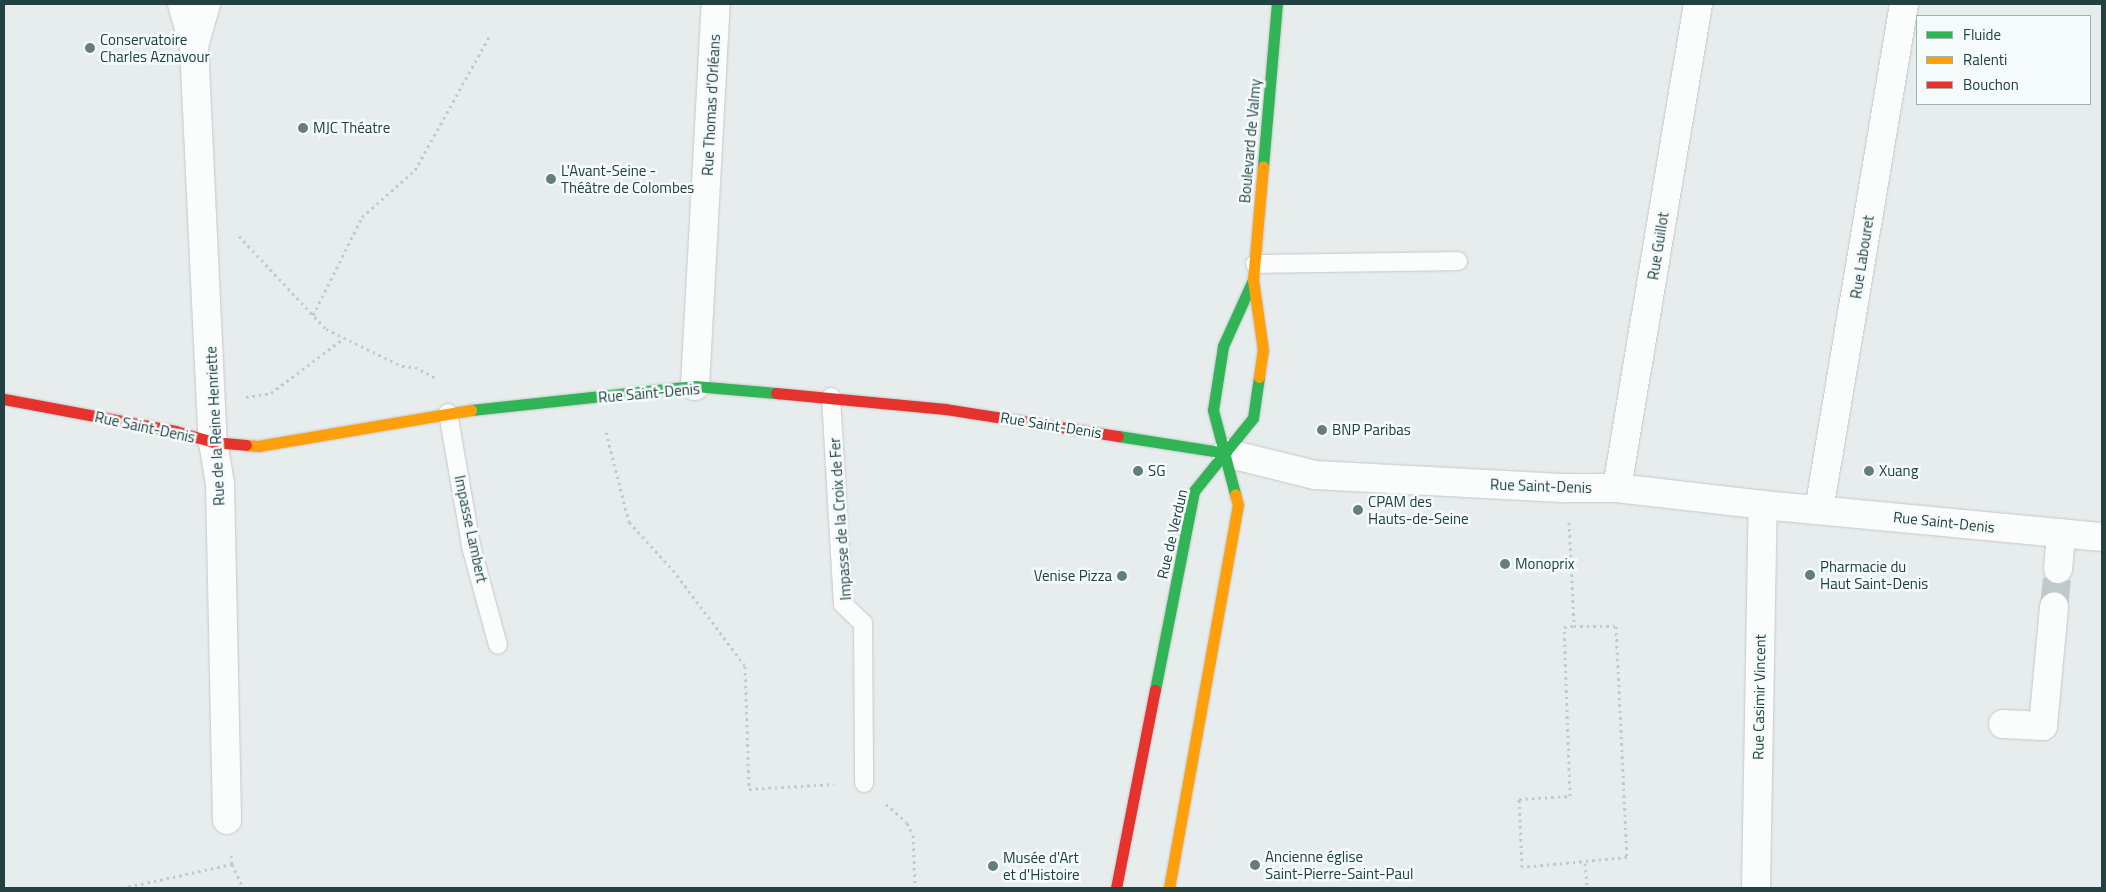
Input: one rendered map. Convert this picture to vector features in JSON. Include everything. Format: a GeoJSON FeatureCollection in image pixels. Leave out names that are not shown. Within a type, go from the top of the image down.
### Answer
{"type":"FeatureCollection","features":[{"type":"Feature","properties":{"kind":"main road","name":"Boulevard de Valmy"},"geometry":{"type":"LineString","coordinates":[[1226,453],[1253,418],[1263,350],[1254,272],[1277,4]]}},
{"type":"Feature","properties":{"kind":"main road","name":"Boulevard de Valmy"},"geometry":{"type":"LineString","coordinates":[[1226,453],[1213,410],[1222,346],[1254,272]]}},
{"type":"Feature","properties":{"kind":"main road","name":"Rue Saint-Denis"},"geometry":{"type":"LineString","coordinates":[[4,399],[175,431],[213,442],[258,446],[448,413],[695,386],[831,397],[945,409],[1226,453]]}},
{"type":"Feature","properties":{"kind":"main road","name":"Rue de Verdun"},"geometry":{"type":"LineString","coordinates":[[1116,888],[1194,491],[1226,453]]}},
{"type":"Feature","properties":{"kind":"main road"},"geometry":{"type":"LineString","coordinates":[[1170,888],[1236,526],[1238,505],[1226,453]]}},
{"type":"Feature","properties":{"kind":"street","name":"Rue de la Reine Henriette"},"geometry":{"type":"LineString","coordinates":[[182,4],[194,46],[213,442],[220,484],[227,820]]}},
{"type":"Feature","properties":{"kind":"street"},"geometry":{"type":"LineString","coordinates":[[194,46],[206,4]]}},
{"type":"Feature","properties":{"kind":"street","name":"Rue Thomas d'Orléans"},"geometry":{"type":"LineString","coordinates":[[695,386],[716,4]]}},
{"type":"Feature","properties":{"kind":"street","name":"Rue Guillot"},"geometry":{"type":"LineString","coordinates":[[1617,488],[1698,4]]}},
{"type":"Feature","properties":{"kind":"street","name":"Rue Labouret"},"geometry":{"type":"LineString","coordinates":[[1819,510],[1904,4]]}},
{"type":"Feature","properties":{"kind":"street","name":"Rue Saint-Denis"},"geometry":{"type":"LineString","coordinates":[[1226,453],[1315,475],[1567,488],[1617,488],[1763,505],[2102,537]]}},
{"type":"Feature","properties":{"kind":"street","name":"Rue Casimir Vincent"},"geometry":{"type":"LineString","coordinates":[[1756,888],[1763,505]]}},
{"type":"Feature","properties":{"kind":"street"},"geometry":{"type":"LineString","coordinates":[[2058,569],[2061,533]]}},
{"type":"Feature","properties":{"kind":"street"},"geometry":{"type":"LineString","coordinates":[[2003,724],[2043,726],[2054,607]]}},
{"type":"Feature","properties":{"kind":"lane"},"geometry":{"type":"LineString","coordinates":[[1254,272],[1458,261]]}},
{"type":"Feature","properties":{"kind":"lane","name":"Impasse de la Croix de Fer"},"geometry":{"type":"LineString","coordinates":[[831,397],[843,604],[863,623],[864,783]]}},
{"type":"Feature","properties":{"kind":"lane","name":"Impasse Lambert"},"geometry":{"type":"LineString","coordinates":[[448,413],[472,550],[498,645]]}},
{"type":"Feature","properties":{"kind":"path"},"geometry":{"type":"LineString","coordinates":[[313,315],[362,217],[416,170],[488,37]]}},
{"type":"Feature","properties":{"kind":"path"},"geometry":{"type":"LineString","coordinates":[[201,199],[326,329],[402,366],[415,367],[444,382]]}},
{"type":"Feature","properties":{"kind":"path"},"geometry":{"type":"LineString","coordinates":[[241,398],[271,392],[344,338]]}},
{"type":"Feature","properties":{"kind":"path"},"geometry":{"type":"LineString","coordinates":[[601,397],[602,414],[629,522],[673,570],[745,666],[749,789],[864,783],[907,823],[913,835],[915,888]]}},
{"type":"Feature","properties":{"kind":"path"},"geometry":{"type":"LineString","coordinates":[[1567,488],[1574,626]]}},
{"type":"Feature","properties":{"kind":"path"},"geometry":{"type":"LineString","coordinates":[[1574,626],[1616,626],[1627,857],[1586,863],[1522,866],[1519,798],[1570,796],[1564,627],[1574,626]]}},
{"type":"Feature","properties":{"kind":"path"},"geometry":{"type":"LineString","coordinates":[[227,820],[232,864],[242,888]]}},
{"type":"Feature","properties":{"kind":"path"},"geometry":{"type":"LineString","coordinates":[[1586,863],[1587,888]]}},
{"type":"Feature","properties":{"kind":"path"},"geometry":{"type":"LineString","coordinates":[[122,888],[232,864]]}},
{"type":"Feature","properties":{"kind":"tunnel"},"geometry":{"type":"LineString","coordinates":[[2054,607],[2058,569]]}},
{"type":"Feature","properties":{"kind":"traffic: fast"},"geometry":{"type":"LineString","coordinates":[[1263,166],[1277,4]]}},
{"type":"Feature","properties":{"kind":"traffic: fast"},"geometry":{"type":"LineString","coordinates":[[1235,494],[1213,410],[1223,346],[1253,280]]}},
{"type":"Feature","properties":{"kind":"traffic: fast"},"geometry":{"type":"LineString","coordinates":[[1155,690],[1194,491],[1253,418],[1259,377]]}},
{"type":"Feature","properties":{"kind":"traffic: fast"},"geometry":{"type":"LineString","coordinates":[[471,410],[695,386],[776,393]]}},
{"type":"Feature","properties":{"kind":"traffic: fast"},"geometry":{"type":"LineString","coordinates":[[1118,436],[1226,453]]}},
{"type":"Feature","properties":{"kind":"traffic: slow"},"geometry":{"type":"LineString","coordinates":[[1259,377],[1263,350],[1253,280],[1263,166]]}},
{"type":"Feature","properties":{"kind":"traffic: slow"},"geometry":{"type":"LineString","coordinates":[[246,445],[258,446],[471,410]]}},
{"type":"Feature","properties":{"kind":"traffic: slow"},"geometry":{"type":"LineString","coordinates":[[1169,888],[1238,505],[1235,494]]}},
{"type":"Feature","properties":{"kind":"traffic: jam"},"geometry":{"type":"LineString","coordinates":[[776,393],[945,409],[1118,436]]}},
{"type":"Feature","properties":{"kind":"traffic: jam"},"geometry":{"type":"LineString","coordinates":[[4,399],[175,431],[213,442],[246,445]]}},
{"type":"Feature","properties":{"kind":"traffic: jam"},"geometry":{"type":"LineString","coordinates":[[1116,888],[1155,690]]}},
{"type":"Feature","properties":{"kind":"place","name":"Conservatoire Charles Aznavour"},"geometry":{"type":"Point","coordinates":[90,48]}},
{"type":"Feature","properties":{"kind":"place","name":"MJC Théatre"},"geometry":{"type":"Point","coordinates":[303,128]}},
{"type":"Feature","properties":{"kind":"place","name":"L'Avant-Seine - Théâtre de Colombes"},"geometry":{"type":"Point","coordinates":[551,179]}},
{"type":"Feature","properties":{"kind":"place","name":"BNP Paribas"},"geometry":{"type":"Point","coordinates":[1322,430]}},
{"type":"Feature","properties":{"kind":"place","name":"SG"},"geometry":{"type":"Point","coordinates":[1138,471]}},
{"type":"Feature","properties":{"kind":"place","name":"Xuang"},"geometry":{"type":"Point","coordinates":[1869,471]}},
{"type":"Feature","properties":{"kind":"place","name":"CPAM des Hauts-de-Seine"},"geometry":{"type":"Point","coordinates":[1358,510]}},
{"type":"Feature","properties":{"kind":"place","name":"Monoprix"},"geometry":{"type":"Point","coordinates":[1505,564]}},
{"type":"Feature","properties":{"kind":"place","name":"Pharmacie du Haut Saint-Denis"},"geometry":{"type":"Point","coordinates":[1810,575]}},
{"type":"Feature","properties":{"kind":"place","name":"Venise Pizza"},"geometry":{"type":"Point","coordinates":[1122,576]}},
{"type":"Feature","properties":{"kind":"place","name":"Ancienne église Saint-Pierre-Saint-Paul"},"geometry":{"type":"Point","coordinates":[1255,865]}},
{"type":"Feature","properties":{"kind":"place","name":"Musée d'Art et d'Histoire"},"geometry":{"type":"Point","coordinates":[993,866]}}]}
